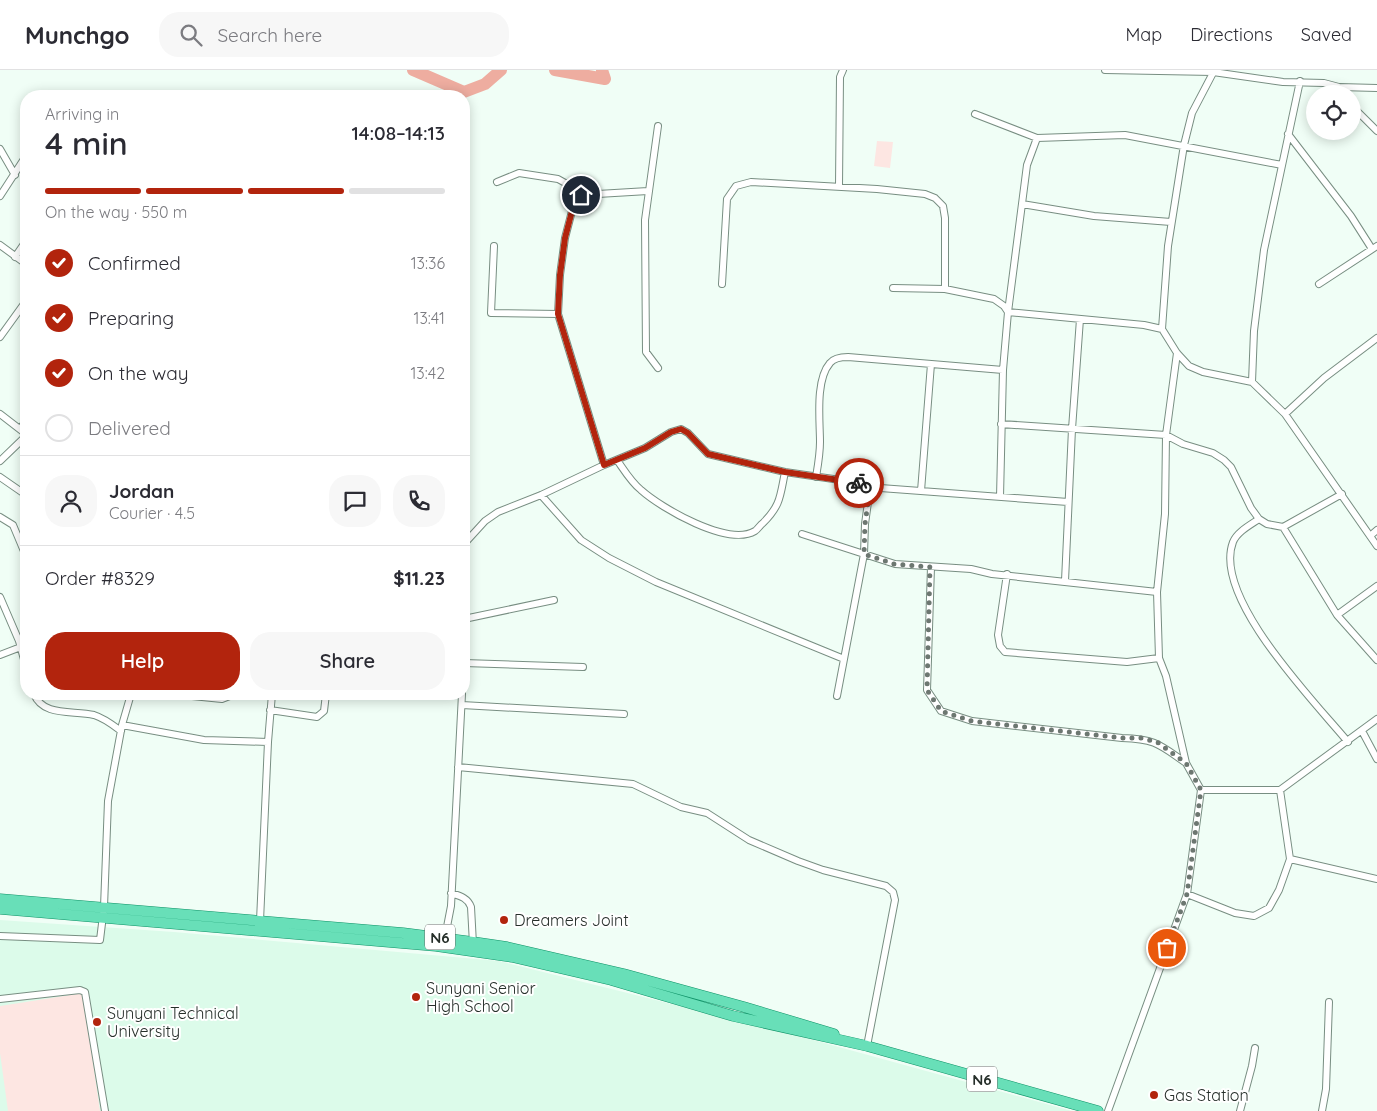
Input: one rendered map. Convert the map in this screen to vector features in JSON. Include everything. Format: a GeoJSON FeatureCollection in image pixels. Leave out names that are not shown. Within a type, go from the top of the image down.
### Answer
{"type":"FeatureCollection","features":[{"type":"Feature","properties":{"kind":"main road","name":"N6"},"geometry":{"type":"LineString","coordinates":[[0,898],[196,924],[473,946],[579,963],[685,990],[817,1028],[867,1046],[1098,1111]]}},
{"type":"Feature","properties":{"kind":"main road","name":"N6"},"geometry":{"type":"LineString","coordinates":[[0,909],[103,912],[260,921],[445,937],[473,946]]}},
{"type":"Feature","properties":{"kind":"street"},"geometry":{"type":"LineString","coordinates":[[835,70],[841,74],[839,186]]}},
{"type":"Feature","properties":{"kind":"street"},"geometry":{"type":"LineString","coordinates":[[1105,70],[1214,71],[1283,82],[1300,81],[1332,85]]}},
{"type":"Feature","properties":{"kind":"street"},"geometry":{"type":"LineString","coordinates":[[1214,71],[1192,113],[1184,145],[1171,222],[1162,329],[1177,354],[1189,366],[1203,372],[1252,382],[1285,414],[1377,546]]}},
{"type":"Feature","properties":{"kind":"street"},"geometry":{"type":"LineString","coordinates":[[1252,382],[1254,331],[1264,250],[1300,81]]}},
{"type":"Feature","properties":{"kind":"street"},"geometry":{"type":"LineString","coordinates":[[1361,88],[1377,88]]}},
{"type":"Feature","properties":{"kind":"street"},"geometry":{"type":"LineString","coordinates":[[975,114],[1037,138],[1125,135],[1282,165]]}},
{"type":"Feature","properties":{"kind":"street"},"geometry":{"type":"LineString","coordinates":[[1361,115],[1377,131]]}},
{"type":"Feature","properties":{"kind":"street"},"geometry":{"type":"LineString","coordinates":[[658,126],[645,220],[646,352],[658,368]]}},
{"type":"Feature","properties":{"kind":"street"},"geometry":{"type":"LineString","coordinates":[[1288,134],[1375,248],[1318,284]]}},
{"type":"Feature","properties":{"kind":"street"},"geometry":{"type":"LineString","coordinates":[[1000,497],[1003,370],[1008,312],[1028,165],[1037,138]]}},
{"type":"Feature","properties":{"kind":"street"},"geometry":{"type":"LineString","coordinates":[[0,149],[15,175]]}},
{"type":"Feature","properties":{"kind":"street"},"geometry":{"type":"LineString","coordinates":[[0,196],[20,166]]}},
{"type":"Feature","properties":{"kind":"street"},"geometry":{"type":"LineString","coordinates":[[497,182],[519,172],[558,179],[581,195],[648,191]]}},
{"type":"Feature","properties":{"kind":"street"},"geometry":{"type":"LineString","coordinates":[[722,284],[727,199],[736,186],[751,182],[839,186],[925,194],[939,201],[943,206],[945,218],[945,289]]}},
{"type":"Feature","properties":{"kind":"street"},"geometry":{"type":"LineString","coordinates":[[581,195],[572,211],[565,238],[560,275],[558,314],[604,465]]}},
{"type":"Feature","properties":{"kind":"street"},"geometry":{"type":"LineString","coordinates":[[1022,204],[1094,216],[1171,222]]}},
{"type":"Feature","properties":{"kind":"street"},"geometry":{"type":"LineString","coordinates":[[0,245],[20,260]]}},
{"type":"Feature","properties":{"kind":"street"},"geometry":{"type":"LineString","coordinates":[[494,246],[491,313],[558,314]]}},
{"type":"Feature","properties":{"kind":"street"},"geometry":{"type":"LineString","coordinates":[[15,257],[20,250]]}},
{"type":"Feature","properties":{"kind":"street"},"geometry":{"type":"LineString","coordinates":[[893,288],[945,289],[994,299],[1004,306],[1008,312]]}},
{"type":"Feature","properties":{"kind":"street"},"geometry":{"type":"LineString","coordinates":[[0,337],[20,310]]}},
{"type":"Feature","properties":{"kind":"street"},"geometry":{"type":"LineString","coordinates":[[1008,312],[1144,324],[1162,329]]}},
{"type":"Feature","properties":{"kind":"street"},"geometry":{"type":"LineString","coordinates":[[1065,581],[1072,429],[1080,319]]}},
{"type":"Feature","properties":{"kind":"street"},"geometry":{"type":"LineString","coordinates":[[1285,414],[1324,378],[1377,338]]}},
{"type":"Feature","properties":{"kind":"street"},"geometry":{"type":"LineString","coordinates":[[1108,1111],[1187,894],[1201,790],[1186,763],[1166,676],[1159,658],[1157,592],[1165,514],[1166,436],[1177,354]]}},
{"type":"Feature","properties":{"kind":"street"},"geometry":{"type":"LineString","coordinates":[[816,477],[819,454],[822,382],[830,362],[836,358],[848,357],[1003,370]]}},
{"type":"Feature","properties":{"kind":"street"},"geometry":{"type":"LineString","coordinates":[[921,491],[931,364]]}},
{"type":"Feature","properties":{"kind":"street"},"geometry":{"type":"LineString","coordinates":[[0,414],[20,429]]}},
{"type":"Feature","properties":{"kind":"street"},"geometry":{"type":"LineString","coordinates":[[1001,424],[1166,436],[1183,444],[1213,452],[1231,467],[1251,508],[1259,519],[1266,524],[1283,527],[1342,494]]}},
{"type":"Feature","properties":{"kind":"street"},"geometry":{"type":"LineString","coordinates":[[470,538],[491,516],[645,448],[671,432],[681,429],[688,433],[708,454],[785,472],[861,483],[867,487],[1068,502]]}},
{"type":"Feature","properties":{"kind":"street"},"geometry":{"type":"LineString","coordinates":[[0,461],[20,441]]}},
{"type":"Feature","properties":{"kind":"street"},"geometry":{"type":"LineString","coordinates":[[617,460],[640,489],[655,501],[696,524],[737,536],[754,531],[774,512],[778,505],[785,472]]}},
{"type":"Feature","properties":{"kind":"street"},"geometry":{"type":"LineString","coordinates":[[0,477],[20,491]]}},
{"type":"Feature","properties":{"kind":"street"},"geometry":{"type":"LineString","coordinates":[[837,696],[864,554],[865,524],[869,495],[867,487]]}},
{"type":"Feature","properties":{"kind":"street"},"geometry":{"type":"LineString","coordinates":[[541,495],[581,540],[608,558],[656,582],[844,659]]}},
{"type":"Feature","properties":{"kind":"street"},"geometry":{"type":"LineString","coordinates":[[0,517],[13,525],[20,542]]}},
{"type":"Feature","properties":{"kind":"street"},"geometry":{"type":"LineString","coordinates":[[1259,519],[1240,533],[1233,542],[1231,569],[1237,593],[1254,625],[1280,660],[1348,742]]}},
{"type":"Feature","properties":{"kind":"street"},"geometry":{"type":"LineString","coordinates":[[1283,527],[1337,615],[1377,660]]}},
{"type":"Feature","properties":{"kind":"street"},"geometry":{"type":"LineString","coordinates":[[1370,536],[1377,530]]}},
{"type":"Feature","properties":{"kind":"street"},"geometry":{"type":"LineString","coordinates":[[802,534],[894,564],[971,569],[992,574],[1007,574],[1157,592]]}},
{"type":"Feature","properties":{"kind":"street"},"geometry":{"type":"LineString","coordinates":[[930,567],[927,690],[941,711],[972,721],[1122,738],[1141,738],[1157,742],[1186,763]]}},
{"type":"Feature","properties":{"kind":"street"},"geometry":{"type":"LineString","coordinates":[[1007,574],[998,635],[1000,646],[1006,652],[1127,662],[1159,658]]}},
{"type":"Feature","properties":{"kind":"street"},"geometry":{"type":"LineString","coordinates":[[1337,615],[1377,586]]}},
{"type":"Feature","properties":{"kind":"street"},"geometry":{"type":"LineString","coordinates":[[0,597],[20,638]]}},
{"type":"Feature","properties":{"kind":"street"},"geometry":{"type":"LineString","coordinates":[[470,619],[554,600]]}},
{"type":"Feature","properties":{"kind":"street"},"geometry":{"type":"LineString","coordinates":[[0,655],[20,648]]}},
{"type":"Feature","properties":{"kind":"street"},"geometry":{"type":"LineString","coordinates":[[470,663],[583,667]]}},
{"type":"Feature","properties":{"kind":"street"},"geometry":{"type":"LineString","coordinates":[[37,700],[47,709],[93,715],[122,728],[204,740],[268,742]]}},
{"type":"Feature","properties":{"kind":"street"},"geometry":{"type":"LineString","coordinates":[[0,936],[100,940],[108,801],[129,700]]}},
{"type":"Feature","properties":{"kind":"street"},"geometry":{"type":"LineString","coordinates":[[260,921],[271,700]]}},
{"type":"Feature","properties":{"kind":"street"},"geometry":{"type":"LineString","coordinates":[[270,710],[317,717],[324,711],[325,700]]}},
{"type":"Feature","properties":{"kind":"street"},"geometry":{"type":"LineString","coordinates":[[445,937],[451,893],[462,700]]}},
{"type":"Feature","properties":{"kind":"street"},"geometry":{"type":"LineString","coordinates":[[462,704],[624,714]]}},
{"type":"Feature","properties":{"kind":"street"},"geometry":{"type":"LineString","coordinates":[[1201,790],[1280,790],[1377,719]]}},
{"type":"Feature","properties":{"kind":"street"},"geometry":{"type":"LineString","coordinates":[[1362,731],[1377,759]]}},
{"type":"Feature","properties":{"kind":"street"},"geometry":{"type":"LineString","coordinates":[[458,767],[634,784],[681,807],[707,813],[749,840],[798,861],[823,870],[886,886],[892,892],[895,900],[867,1046]]}},
{"type":"Feature","properties":{"kind":"street"},"geometry":{"type":"LineString","coordinates":[[1187,894],[1236,913],[1254,916],[1269,908],[1279,890],[1290,859],[1280,790]]}},
{"type":"Feature","properties":{"kind":"street"},"geometry":{"type":"LineString","coordinates":[[1290,859],[1377,879]]}},
{"type":"Feature","properties":{"kind":"street"},"geometry":{"type":"LineString","coordinates":[[451,893],[470,902],[473,946]]}},
{"type":"Feature","properties":{"kind":"street"},"geometry":{"type":"LineString","coordinates":[[0,999],[80,990],[85,992],[105,1111]]}},
{"type":"Feature","properties":{"kind":"street"},"geometry":{"type":"LineString","coordinates":[[1322,1111],[1326,1089],[1329,1002]]}},
{"type":"Feature","properties":{"kind":"street"},"geometry":{"type":"LineString","coordinates":[[1240,1111],[1252,1066],[1254,1048]]}},
{"type":"Feature","properties":{"kind":"shaded area"},"geometry":{"type":"Polygon","coordinates":[[[877,141],[893,142],[890,168],[874,166],[877,141]]]}},
{"type":"Feature","properties":{"kind":"shaded area","name":"Sunyani Senior High School"},"geometry":{"type":"Polygon","coordinates":[[[0,920],[174,932],[499,961],[788,1033],[1072,1111],[0,1111],[0,920]]]}},
{"type":"Feature","properties":{"kind":"shaded area"},"geometry":{"type":"Polygon","coordinates":[[[83,993],[100,1111],[8,1111],[0,1053],[0,1006],[83,993]]]}},
{"type":"Feature","properties":{"kind":"waterway"},"geometry":{"type":"LineString","coordinates":[[413,70],[459,90]]}},
{"type":"Feature","properties":{"kind":"waterway"},"geometry":{"type":"LineString","coordinates":[[469,90],[485,84],[501,70]]}},
{"type":"Feature","properties":{"kind":"waterway"},"geometry":{"type":"LineString","coordinates":[[555,70],[605,79],[602,70]]}},
{"type":"Feature","properties":{"kind":"way so far"},"geometry":{"type":"LineString","coordinates":[[859,483],[867,487],[869,495],[865,524],[864,554],[894,564],[930,567],[927,690],[941,711],[972,721],[1122,738],[1141,738],[1157,742],[1186,763],[1201,790],[1187,894],[1167,948]]}},
{"type":"Feature","properties":{"kind":"place","name":"Dreamers Joint"},"geometry":{"type":"Point","coordinates":[504,920]}},
{"type":"Feature","properties":{"kind":"place","name":"Sunyani Senior High School"},"geometry":{"type":"Point","coordinates":[416,997]}},
{"type":"Feature","properties":{"kind":"place","name":"Sunyani Technical University"},"geometry":{"type":"Point","coordinates":[97,1022]}},
{"type":"Feature","properties":{"kind":"place","name":"Gas Station"},"geometry":{"type":"Point","coordinates":[1154,1095]}},
{"type":"Feature","properties":{"kind":"route"},"geometry":{"type":"LineString","coordinates":[[581,195],[572,211],[565,238],[560,275],[558,314],[604,465],[645,448],[671,432],[681,429],[685,430],[708,454],[785,472],[859,483]]}}]}
